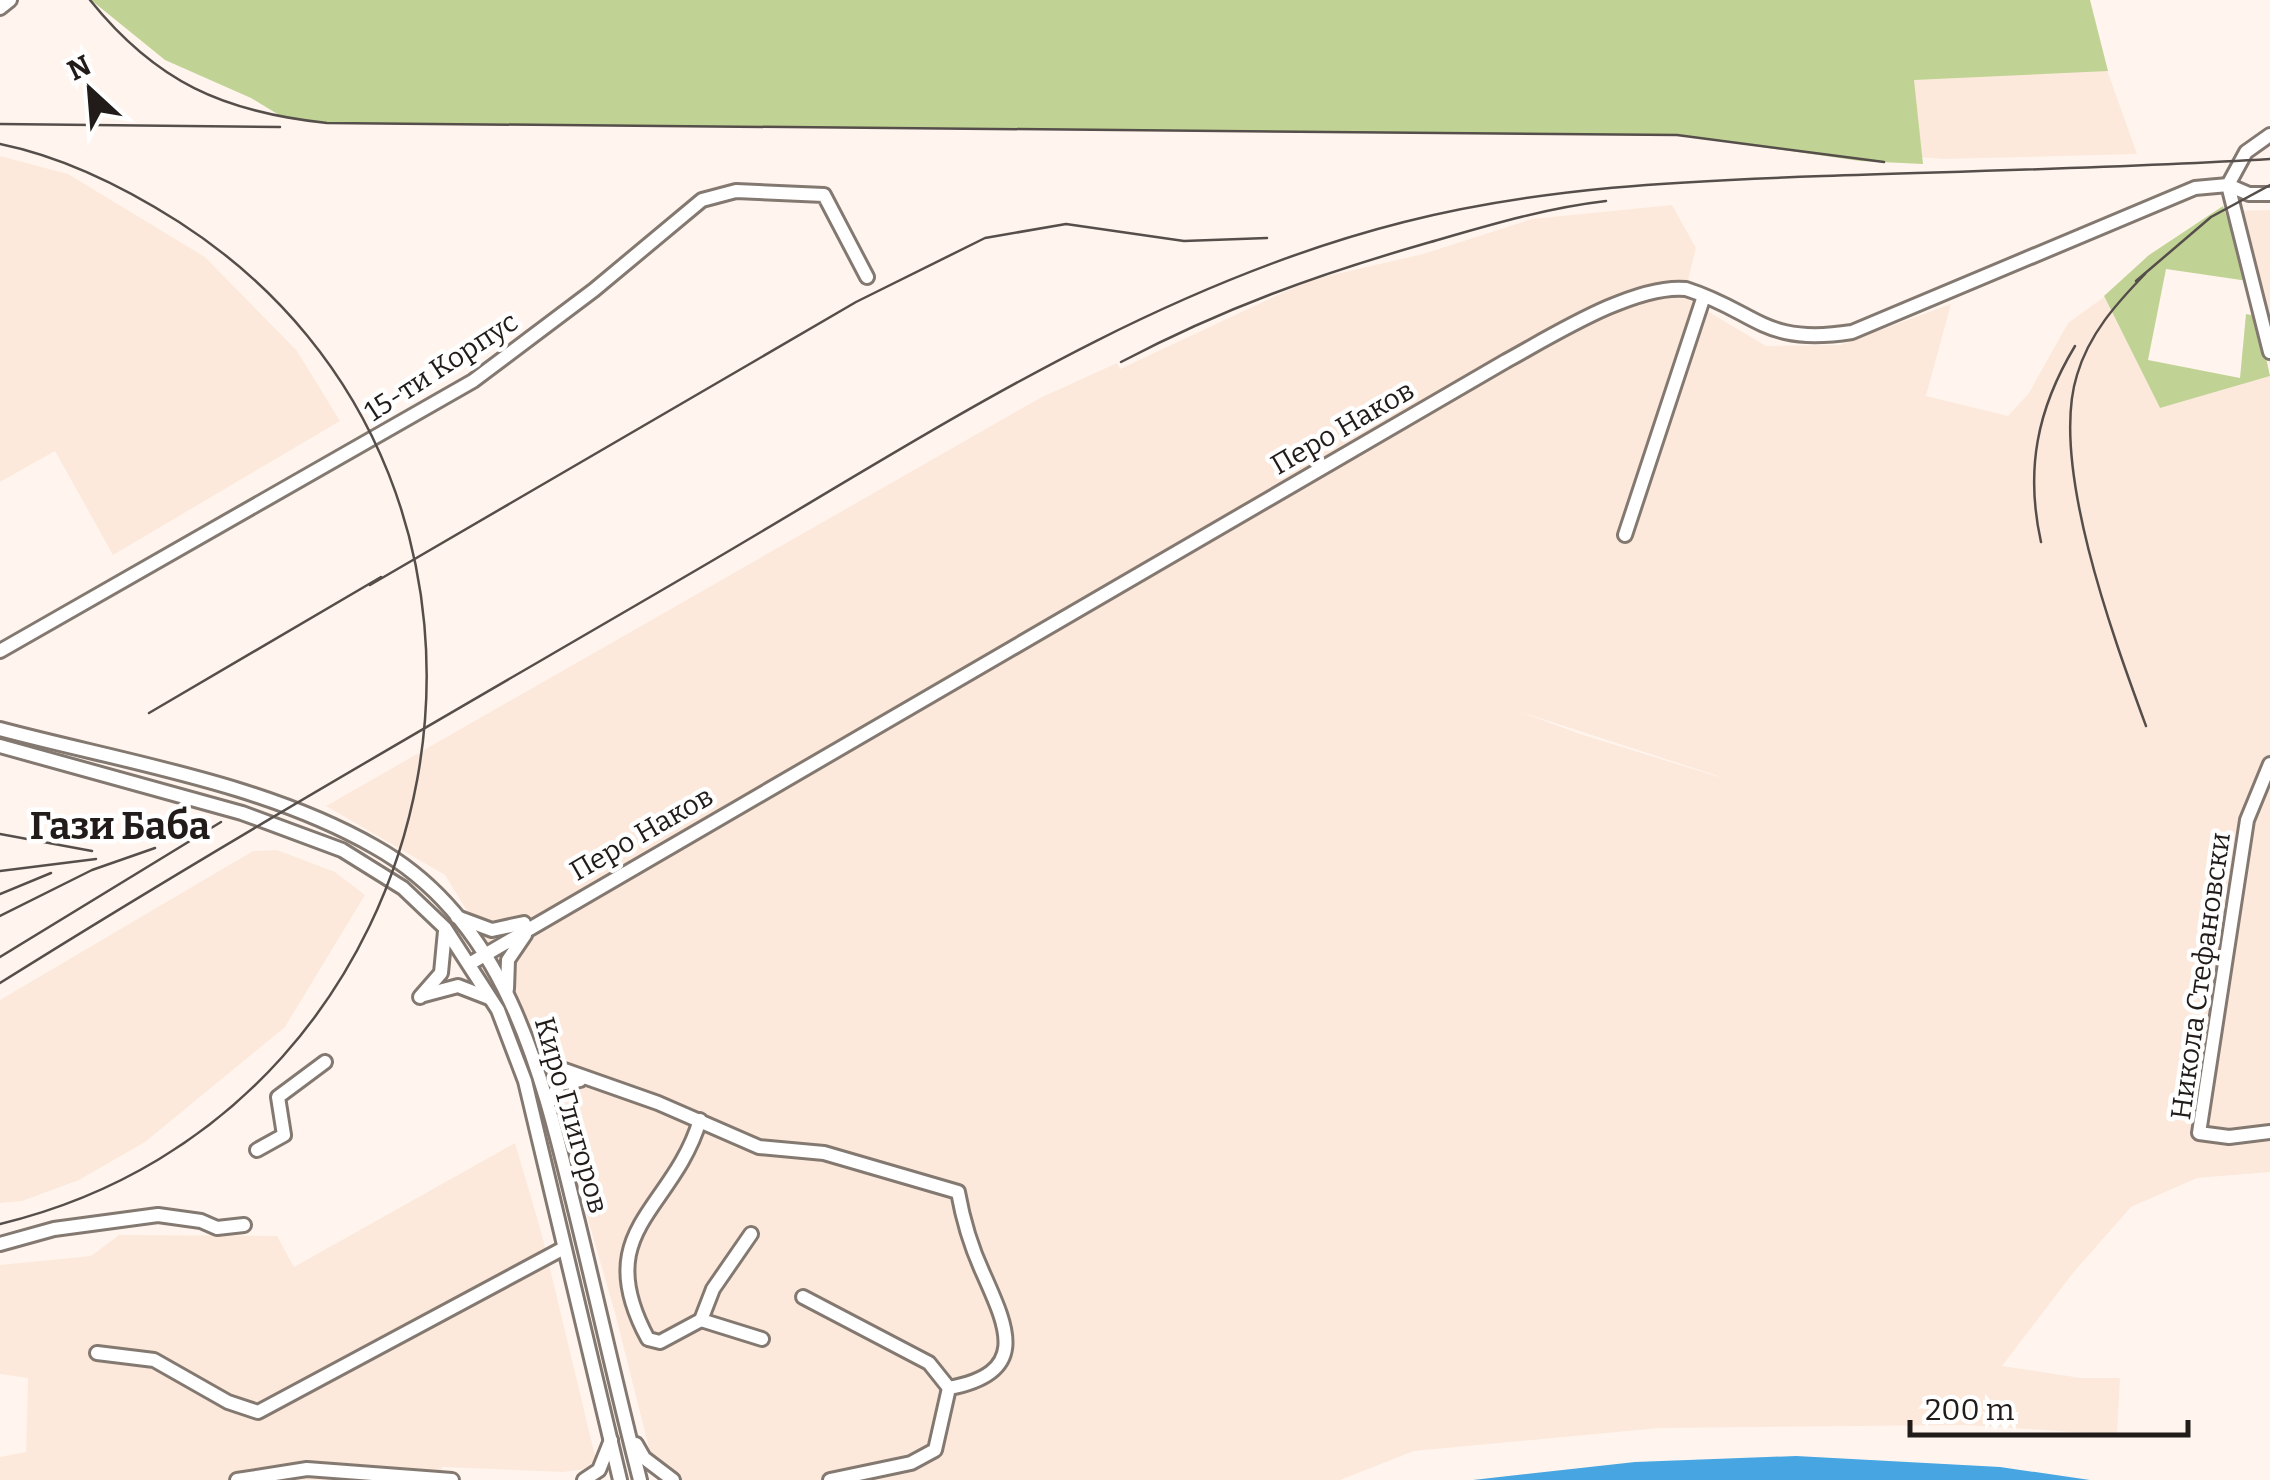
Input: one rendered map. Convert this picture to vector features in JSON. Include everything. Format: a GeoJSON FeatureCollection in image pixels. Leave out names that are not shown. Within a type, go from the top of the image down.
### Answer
{"type":"FeatureCollection","features":[{"type":"Feature","properties":{"kind":"street"},"geometry":{"type":"LineString","coordinates":[[0,8],[10,0]]}},
{"type":"Feature","properties":{"kind":"street"},"geometry":{"type":"LineString","coordinates":[[2270,134],[2246,152],[2228,185],[2270,352]]}},
{"type":"Feature","properties":{"kind":"street"},"geometry":{"type":"LineString","coordinates":[[2228,185],[2249,194],[2270,194]]}},
{"type":"Feature","properties":{"kind":"street","name":"Перо Наков"},"geometry":{"type":"LineString","coordinates":[[471,963],[1534,346],[1656,290],[1686,289],[1778,332],[1801,336],[1852,332],[2159,202],[2195,188],[2228,185]]}},
{"type":"Feature","properties":{"kind":"street","name":"15-ти Корпус"},"geometry":{"type":"LineString","coordinates":[[0,651],[473,381],[717,193],[824,195],[867,276]]}},
{"type":"Feature","properties":{"kind":"street"},"geometry":{"type":"LineString","coordinates":[[1625,535],[1704,296]]}},
{"type":"Feature","properties":{"kind":"street","name":"Киро Глигоров"},"geometry":{"type":"LineString","coordinates":[[0,729],[232,790],[322,822],[392,857],[430,887],[454,915],[508,992],[536,1060],[640,1480]]}},
{"type":"Feature","properties":{"kind":"street","name":"Киро Глигоров"},"geometry":{"type":"LineString","coordinates":[[0,746],[242,813],[342,850],[403,888],[445,928],[492,1000],[525,1081],[620,1480]]}},
{"type":"Feature","properties":{"kind":"street","name":"Никола Стефановски"},"geometry":{"type":"LineString","coordinates":[[2270,764],[2247,820],[2199,1133],[2229,1137],[2270,1132]]}},
{"type":"Feature","properties":{"kind":"street"},"geometry":{"type":"LineString","coordinates":[[454,915],[492,930],[541,919]]}},
{"type":"Feature","properties":{"kind":"street"},"geometry":{"type":"LineString","coordinates":[[508,992],[507,965],[512,951],[541,919]]}},
{"type":"Feature","properties":{"kind":"street"},"geometry":{"type":"LineString","coordinates":[[445,928],[447,948],[441,973],[420,997],[458,986],[492,1000]]}},
{"type":"Feature","properties":{"kind":"street"},"geometry":{"type":"LineString","coordinates":[[536,1060],[700,1120],[759,1147],[824,1153],[958,1192],[967,1230],[999,1306],[1006,1350],[1000,1364],[979,1382],[949,1388]]}},
{"type":"Feature","properties":{"kind":"street"},"geometry":{"type":"LineString","coordinates":[[257,1150],[284,1135],[278,1097],[324,1062]]}},
{"type":"Feature","properties":{"kind":"street"},"geometry":{"type":"LineString","coordinates":[[548,1102],[560,1084],[582,1079]]}},
{"type":"Feature","properties":{"kind":"street"},"geometry":{"type":"LineString","coordinates":[[700,1120],[692,1146],[641,1221],[624,1270],[638,1322],[652,1342],[660,1342],[701,1320],[713,1288],[751,1234]]}},
{"type":"Feature","properties":{"kind":"street"},"geometry":{"type":"LineString","coordinates":[[0,1244],[54,1229],[158,1216],[218,1228],[244,1225]]}},
{"type":"Feature","properties":{"kind":"street"},"geometry":{"type":"LineString","coordinates":[[97,1354],[154,1360],[228,1402],[258,1412],[564,1248]]}},
{"type":"Feature","properties":{"kind":"street"},"geometry":{"type":"LineString","coordinates":[[802,1296],[929,1363],[949,1388]]}},
{"type":"Feature","properties":{"kind":"street"},"geometry":{"type":"LineString","coordinates":[[701,1320],[762,1339]]}},
{"type":"Feature","properties":{"kind":"street"},"geometry":{"type":"LineString","coordinates":[[830,1480],[911,1463],[935,1450],[949,1388]]}},
{"type":"Feature","properties":{"kind":"street"},"geometry":{"type":"LineString","coordinates":[[625,1424],[644,1458],[674,1480]]}},
{"type":"Feature","properties":{"kind":"street"},"geometry":{"type":"LineString","coordinates":[[584,1480],[600,1470],[612,1438]]}},
{"type":"Feature","properties":{"kind":"street"},"geometry":{"type":"LineString","coordinates":[[237,1480],[307,1470],[452,1480]]}},
{"type":"Feature","properties":{"kind":"shaded area"},"geometry":{"type":"Polygon","coordinates":[[[2090,0],[2096,39],[2137,154],[1944,159],[1843,152],[1796,21],[2090,0]]]}},
{"type":"Feature","properties":{"kind":"shaded area"},"geometry":{"type":"Polygon","coordinates":[[[0,156],[68,174],[205,257],[297,351],[340,421],[113,555],[55,451],[0,482],[0,156]]]}},
{"type":"Feature","properties":{"kind":"shaded area"},"geometry":{"type":"Polygon","coordinates":[[[1672,205],[1696,248],[1684,297],[1766,346],[1840,345],[1951,304],[1926,396],[2008,416],[2029,393],[2068,323],[2104,297],[2160,408],[2270,376],[2270,1172],[2197,1178],[2131,1207],[2073,1273],[2002,1366],[2081,1378],[2120,1378],[2117,1435],[1966,1425],[1660,1428],[1414,1451],[1340,1480],[657,1480],[615,1313],[554,1101],[513,985],[445,875],[326,806],[1040,398],[1117,363],[1120,369],[1310,280],[1423,254],[1532,219],[1672,205]],[[1518,711],[1580,734],[1719,777],[1518,711]]]}},
{"type":"Feature","properties":{"kind":"shaded area"},"geometry":{"type":"Polygon","coordinates":[[[2270,210],[2270,366],[2231,222],[2233,211],[2270,210]]]}},
{"type":"Feature","properties":{"kind":"shaded area"},"geometry":{"type":"Polygon","coordinates":[[[277,850],[335,872],[365,895],[285,1027],[145,1142],[79,1180],[22,1201],[0,1203],[0,1000],[253,851],[277,850]]]}},
{"type":"Feature","properties":{"kind":"shaded area"},"geometry":{"type":"Polygon","coordinates":[[[515,1143],[541,1231],[596,1460],[586,1469],[563,1472],[442,1467],[441,1480],[0,1480],[0,1457],[26,1452],[28,1378],[0,1374],[0,1265],[91,1256],[119,1235],[277,1236],[294,1267],[515,1143]]]}},
{"type":"Feature","properties":{"kind":"green space"},"geometry":{"type":"Polygon","coordinates":[[[91,0],[2090,0],[2108,71],[1914,80],[1923,164],[1860,161],[1677,135],[327,123],[284,118],[251,98],[165,60],[91,0]]]}},
{"type":"Feature","properties":{"kind":"green space"},"geometry":{"type":"Polygon","coordinates":[[[2223,206],[2248,281],[2166,269],[2148,360],[2240,378],[2246,314],[2257,316],[2270,376],[2160,408],[2104,296],[2149,255],[2223,206]]]}},
{"type":"Feature","properties":{"kind":"water"},"geometry":{"type":"Polygon","coordinates":[[[1796,1456],[2000,1467],[2090,1480],[1473,1480],[1635,1462],[1796,1456]]]}},
{"type":"Feature","properties":{"kind":"railway"},"geometry":{"type":"LineString","coordinates":[[90,0],[140,52],[194,88],[255,111],[327,123],[1677,135],[1884,162]]}},
{"type":"Feature","properties":{"kind":"railway"},"geometry":{"type":"LineString","coordinates":[[0,124],[280,127]]}},
{"type":"Feature","properties":{"kind":"railway"},"geometry":{"type":"LineString","coordinates":[[0,144],[93,175],[179,222],[307,336],[388,473],[424,625],[417,779],[369,927],[282,1057],[158,1160],[0,1224]]}},
{"type":"Feature","properties":{"kind":"railway"},"geometry":{"type":"LineString","coordinates":[[0,983],[262,823],[1043,368],[1219,284],[1310,250],[1456,210],[1612,188],[1770,178],[2270,159]]}},
{"type":"Feature","properties":{"kind":"railway"},"geometry":{"type":"LineString","coordinates":[[2136,281],[2211,217],[2270,185]]}},
{"type":"Feature","properties":{"kind":"railway"},"geometry":{"type":"LineString","coordinates":[[1121,362],[1234,309],[1347,268],[1516,218],[1606,201]]}},
{"type":"Feature","properties":{"kind":"railway"},"geometry":{"type":"LineString","coordinates":[[370,585],[856,302],[985,238],[1066,224],[1184,241],[1267,238]]}},
{"type":"Feature","properties":{"kind":"railway"},"geometry":{"type":"LineString","coordinates":[[2145,274],[2114,308],[2082,360],[2071,412],[2071,455],[2089,551],[2146,726]]}},
{"type":"Feature","properties":{"kind":"railway"},"geometry":{"type":"LineString","coordinates":[[2041,542],[2034,490],[2038,441],[2051,393],[2075,346]]}},
{"type":"Feature","properties":{"kind":"railway"},"geometry":{"type":"LineString","coordinates":[[149,713],[381,577]]}},
{"type":"Feature","properties":{"kind":"railway"},"geometry":{"type":"LineString","coordinates":[[0,957],[221,822]]}},
{"type":"Feature","properties":{"kind":"railway"},"geometry":{"type":"LineString","coordinates":[[0,834],[92,851]]}},
{"type":"Feature","properties":{"kind":"railway"},"geometry":{"type":"LineString","coordinates":[[0,916],[92,870],[155,848]]}},
{"type":"Feature","properties":{"kind":"railway"},"geometry":{"type":"LineString","coordinates":[[0,871],[96,859]]}},
{"type":"Feature","properties":{"kind":"railway"},"geometry":{"type":"LineString","coordinates":[[0,894],[51,873]]}},
{"type":"Feature","properties":{"kind":"district","name":"Гази Баба"},"geometry":{"type":"Point","coordinates":[120,826]}}]}
